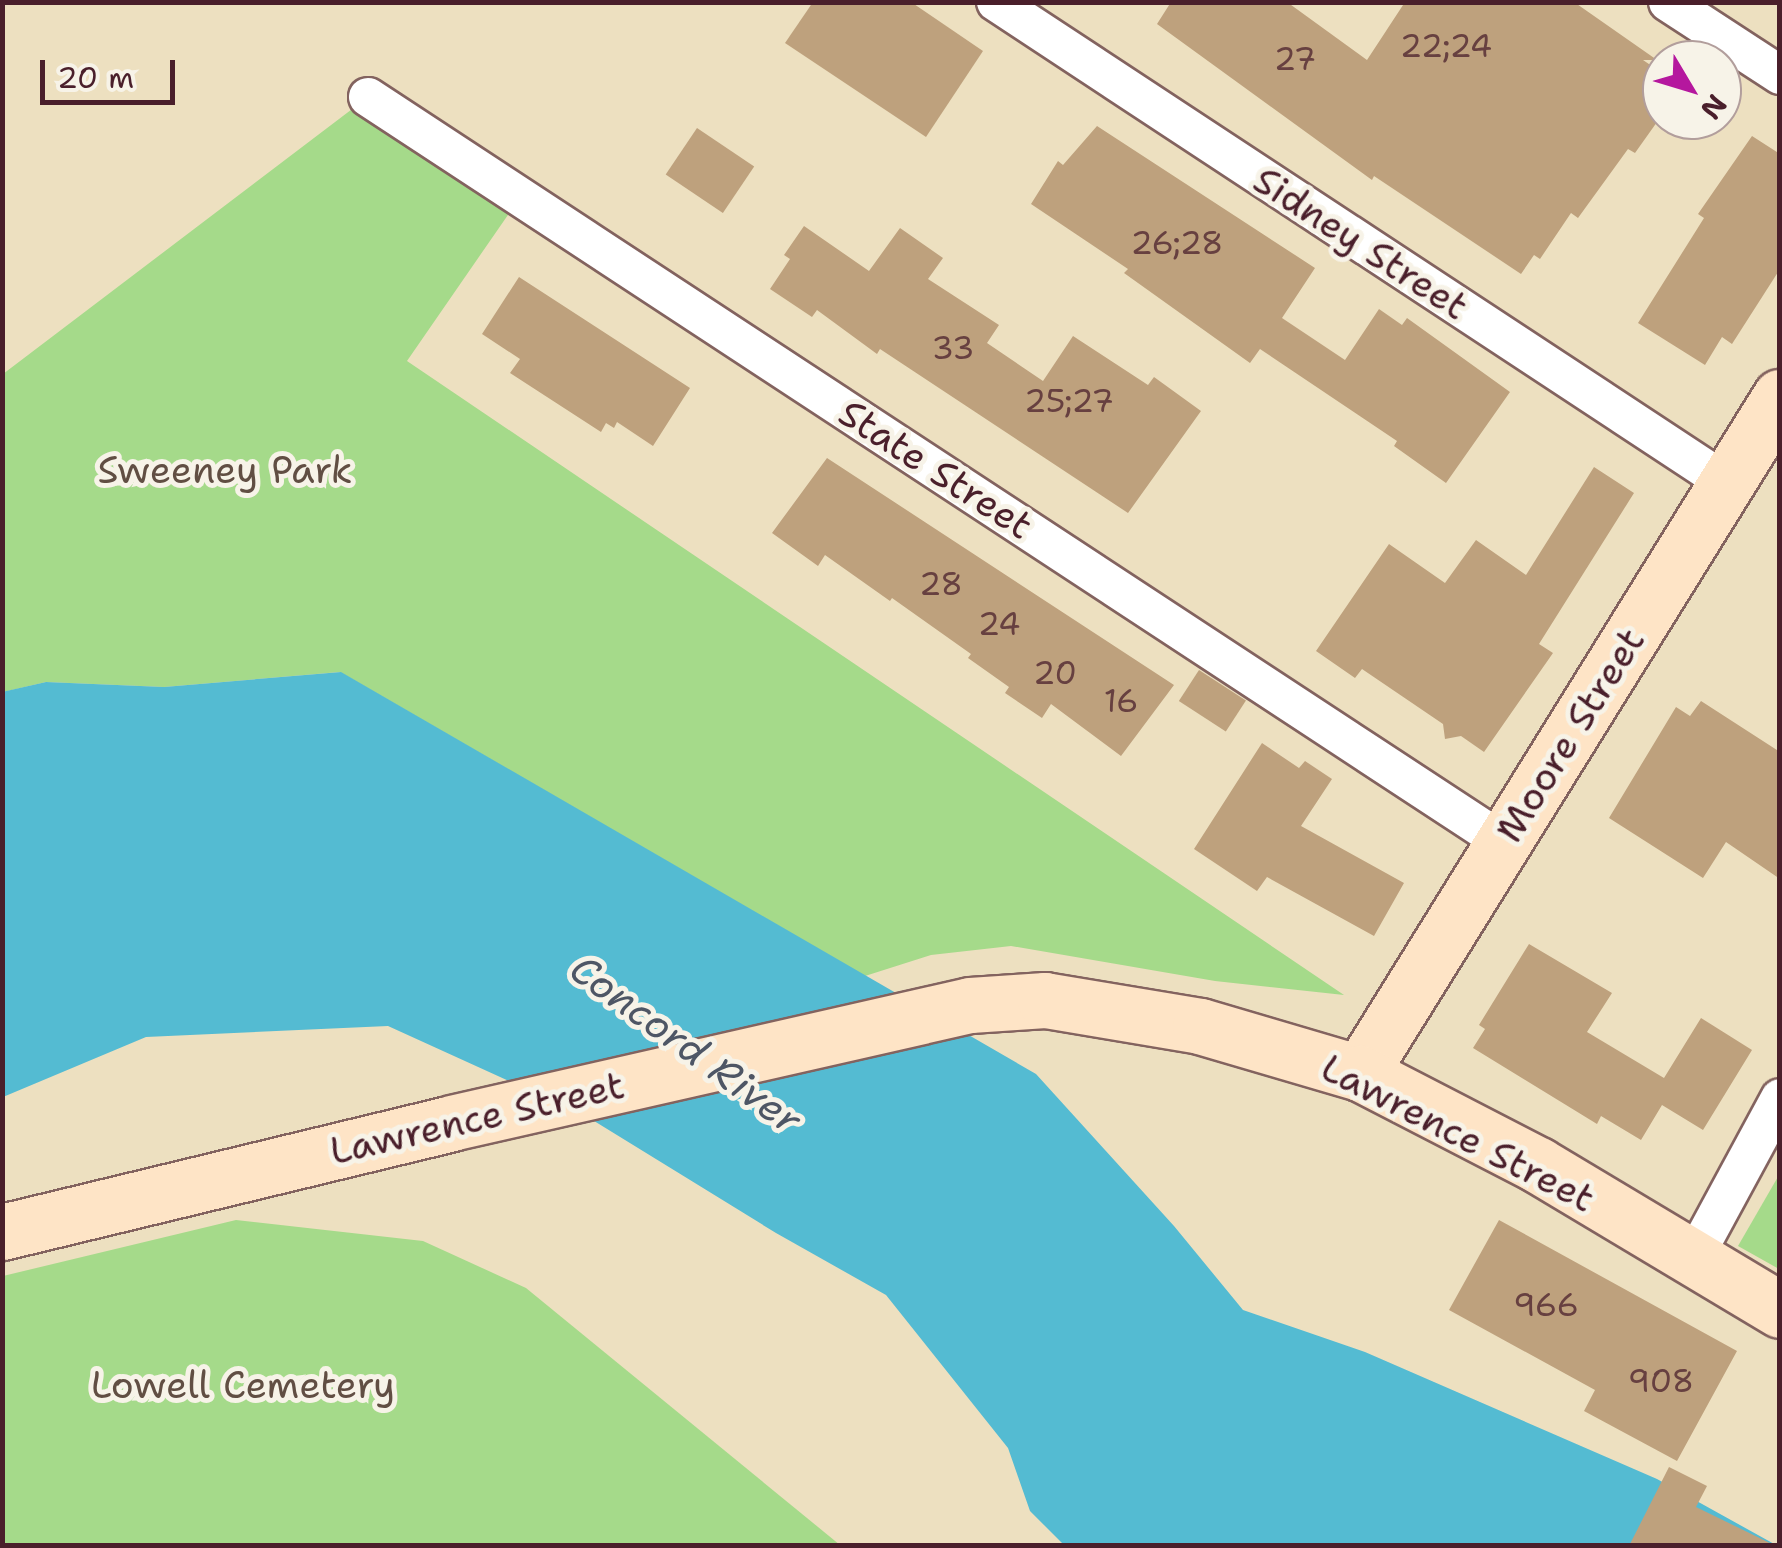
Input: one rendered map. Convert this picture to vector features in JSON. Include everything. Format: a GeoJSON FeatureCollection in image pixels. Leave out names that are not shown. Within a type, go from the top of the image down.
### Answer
{"type":"FeatureCollection","features":[{"type":"Feature","properties":{"kind":"main road","name":"Moore Street"},"geometry":{"type":"LineString","coordinates":[[1360,1073],[1780,397]]}},
{"type":"Feature","properties":{"kind":"main road","name":"Lawrence Street"},"geometry":{"type":"LineString","coordinates":[[2,1232],[451,1123],[970,1005],[1046,1000],[1115,1009],[1216,1030],[1360,1073],[1538,1165],[1692,1261],[1780,1310]]}},
{"type":"Feature","properties":{"kind":"street","name":"Sidney Street"},"geometry":{"type":"LineString","coordinates":[[996,2],[1727,483]]}},
{"type":"Feature","properties":{"kind":"street"},"geometry":{"type":"LineString","coordinates":[[1668,2],[1780,76]]}},
{"type":"Feature","properties":{"kind":"street","name":"State Street"},"geometry":{"type":"LineString","coordinates":[[368,97],[1503,842]]}},
{"type":"Feature","properties":{"kind":"street"},"geometry":{"type":"LineString","coordinates":[[1692,1261],[1780,1098]]}},
{"type":"Feature","properties":{"kind":"green space","name":"Sweeney Park"},"geometry":{"type":"Polygon","coordinates":[[[368,97],[521,196],[407,361],[1344,995],[1215,981],[1011,946],[931,955],[865,976],[340,672],[164,687],[46,682],[3,692],[3,374],[368,97]]]}},
{"type":"Feature","properties":{"kind":"green space"},"geometry":{"type":"Polygon","coordinates":[[[1779,1175],[1779,1269],[1738,1246],[1779,1175]]]}},
{"type":"Feature","properties":{"kind":"green space","name":"Lowell Cemetery"},"geometry":{"type":"Polygon","coordinates":[[[236,1220],[423,1241],[526,1288],[840,1545],[3,1545],[3,1276],[236,1220]]]}},
{"type":"Feature","properties":{"kind":"water","name":"Concord River"},"geometry":{"type":"Polygon","coordinates":[[[341,672],[1036,1074],[1174,1226],[1243,1310],[1365,1352],[1657,1479],[1776,1545],[1064,1545],[1030,1511],[1008,1448],[886,1295],[776,1233],[586,1116],[388,1026],[146,1037],[3,1097],[2,692],[46,682],[164,687],[341,672]]]}},
{"type":"Feature","properties":{"kind":"building"},"geometry":{"type":"Polygon","coordinates":[[[813,2],[911,2],[983,51],[926,137],[785,43],[813,2]]]}},
{"type":"Feature","properties":{"kind":"building"},"geometry":{"type":"Polygon","coordinates":[[[1171,2],[1287,2],[1367,60],[1405,2],[1574,2],[1642,50],[1644,140],[1635,153],[1628,149],[1578,218],[1571,213],[1540,259],[1534,255],[1521,274],[1374,176],[1372,180],[1157,24],[1171,2]]]}},
{"type":"Feature","properties":{"kind":"building"},"geometry":{"type":"Polygon","coordinates":[[[1097,126],[1315,268],[1282,318],[1345,360],[1379,309],[1402,325],[1407,318],[1510,392],[1446,483],[1394,446],[1397,441],[1260,349],[1250,363],[1124,273],[1128,269],[1031,204],[1058,161],[1063,165],[1097,126]]]}},
{"type":"Feature","properties":{"kind":"building"},"geometry":{"type":"Polygon","coordinates":[[[697,128],[754,167],[723,213],[666,174],[697,128]]]}},
{"type":"Feature","properties":{"kind":"building"},"geometry":{"type":"Polygon","coordinates":[[[1752,136],[1780,154],[1780,269],[1732,344],[1722,337],[1705,365],[1638,323],[1704,218],[1698,214],[1752,136]]]}},
{"type":"Feature","properties":{"kind":"building"},"geometry":{"type":"Polygon","coordinates":[[[804,226],[869,271],[900,228],[943,258],[928,279],[999,325],[987,343],[1043,381],[1073,336],[1148,385],[1154,377],[1201,411],[1128,513],[880,349],[877,354],[817,310],[812,317],[770,289],[790,259],[784,255],[804,226]]]}},
{"type":"Feature","properties":{"kind":"building"},"geometry":{"type":"Polygon","coordinates":[[[519,277],[690,388],[653,446],[617,422],[614,428],[606,423],[601,432],[510,373],[520,359],[482,334],[519,277]]]}},
{"type":"Feature","properties":{"kind":"building"},"geometry":{"type":"Polygon","coordinates":[[[827,458],[1174,685],[1121,756],[1051,704],[1042,718],[1005,693],[1009,687],[968,658],[971,654],[892,598],[890,601],[825,555],[818,566],[772,533],[827,458]]]}},
{"type":"Feature","properties":{"kind":"building"},"geometry":{"type":"Polygon","coordinates":[[[1594,467],[1634,493],[1539,644],[1553,653],[1484,752],[1461,736],[1445,739],[1443,724],[1362,669],[1355,678],[1316,651],[1389,544],[1445,583],[1476,540],[1526,575],[1594,467]]]}},
{"type":"Feature","properties":{"kind":"building"},"geometry":{"type":"Polygon","coordinates":[[[1199,670],[1246,700],[1226,732],[1179,701],[1199,670]]]}},
{"type":"Feature","properties":{"kind":"building"},"geometry":{"type":"Polygon","coordinates":[[[1701,701],[1780,752],[1780,879],[1726,842],[1703,878],[1609,818],[1676,707],[1690,716],[1701,701]]]}},
{"type":"Feature","properties":{"kind":"building"},"geometry":{"type":"Polygon","coordinates":[[[1262,743],[1299,768],[1305,761],[1332,779],[1301,826],[1404,883],[1374,936],[1267,877],[1257,891],[1194,849],[1262,743]]]}},
{"type":"Feature","properties":{"kind":"building"},"geometry":{"type":"Polygon","coordinates":[[[1529,944],[1612,993],[1587,1032],[1664,1078],[1701,1018],[1752,1050],[1703,1130],[1662,1105],[1641,1140],[1601,1116],[1597,1124],[1473,1048],[1485,1029],[1479,1025],[1529,944]]]}},
{"type":"Feature","properties":{"kind":"building"},"geometry":{"type":"Polygon","coordinates":[[[1499,1220],[1737,1351],[1677,1461],[1584,1411],[1595,1390],[1449,1310],[1499,1220]]]}},
{"type":"Feature","properties":{"kind":"building"},"geometry":{"type":"Polygon","coordinates":[[[1669,1467],[1707,1486],[1696,1507],[1776,1546],[1629,1546],[1669,1467]]]}}]}
